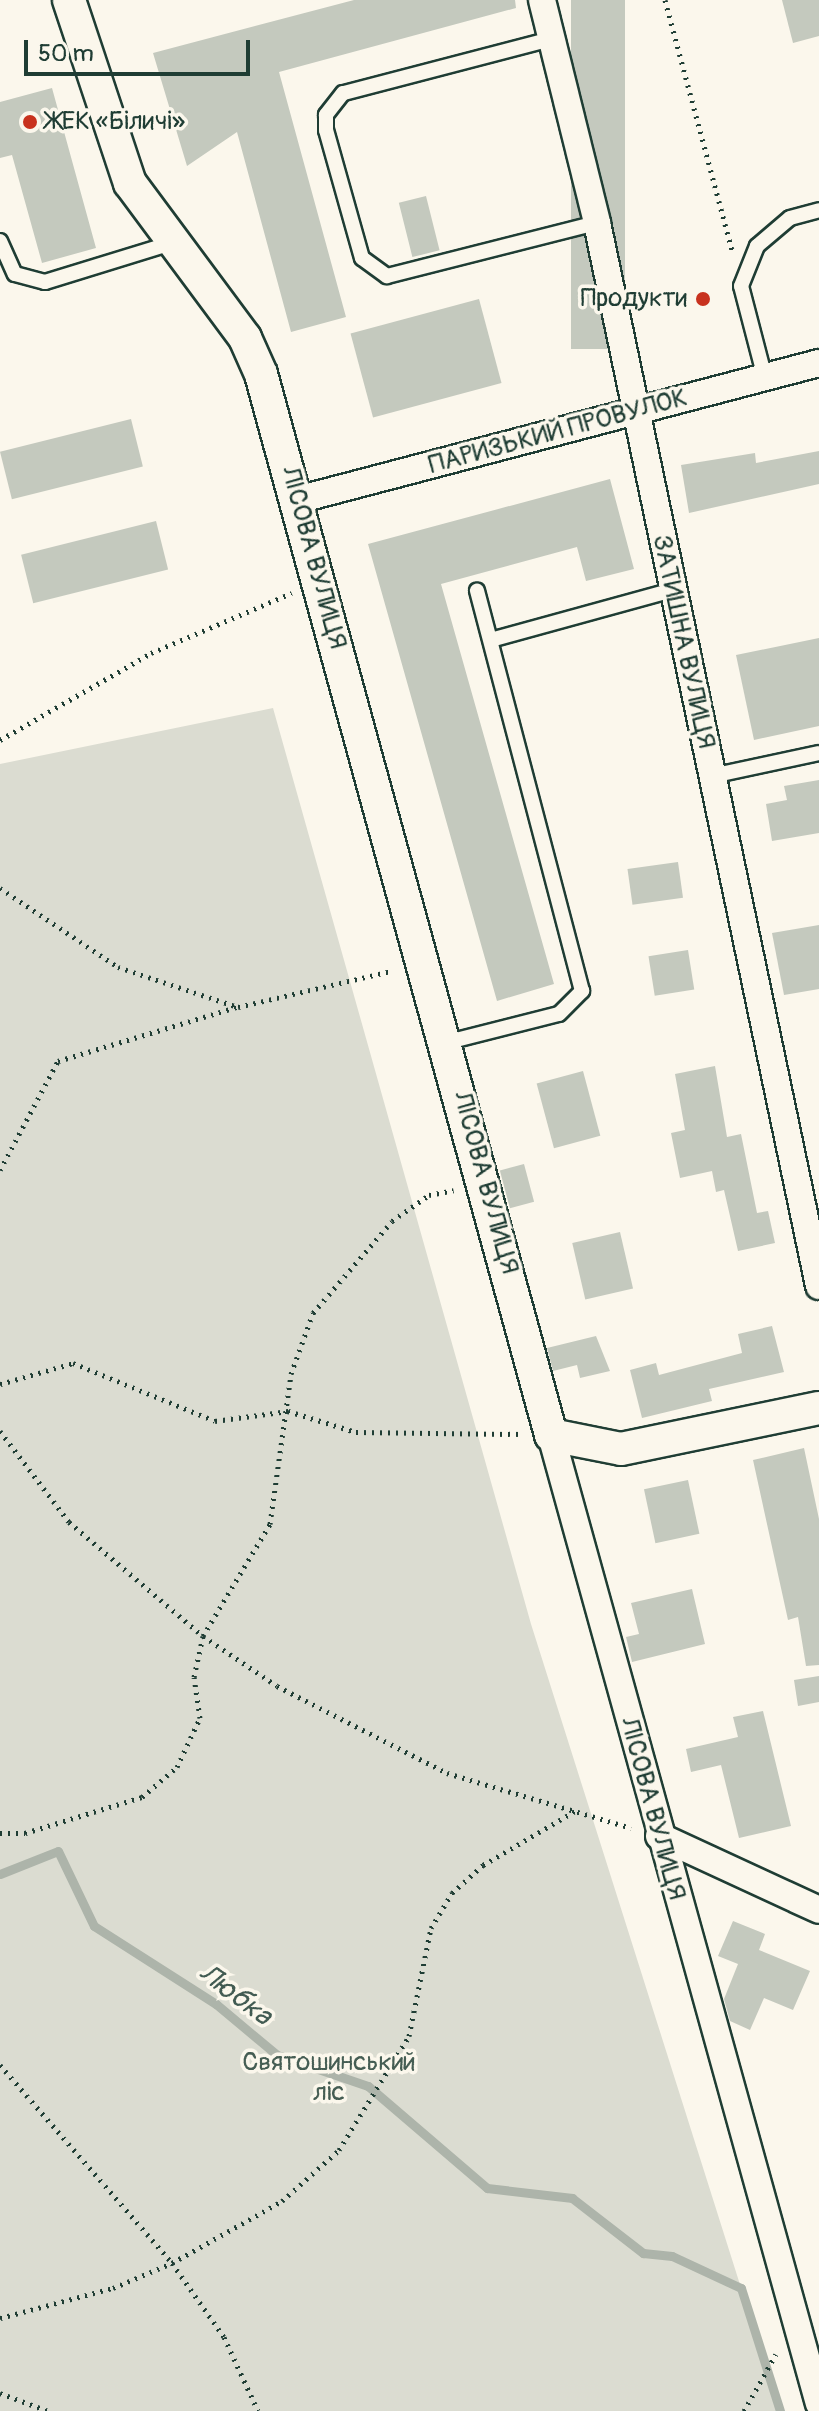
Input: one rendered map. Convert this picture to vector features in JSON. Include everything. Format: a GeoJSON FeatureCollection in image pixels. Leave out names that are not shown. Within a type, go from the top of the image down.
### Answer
{"type":"FeatureCollection","features":[{"type":"Feature","properties":{"kind":"street","name":"ЛІСОВА ВУЛИЦЯ"},"geometry":{"type":"LineString","coordinates":[[69,0],[130,183],[245,338],[297,500],[448,1042],[659,1836],[819,2404]]}},
{"type":"Feature","properties":{"kind":"street","name":"ЗАТИШНА ВУЛИЦЯ"},"geometry":{"type":"LineString","coordinates":[[542,0],[597,223],[634,413],[819,1286]]}},
{"type":"Feature","properties":{"kind":"street","name":"ПАРИЗЬКИЙ ПРОВУЛОК"},"geometry":{"type":"LineString","coordinates":[[297,500],[819,363]]}},
{"type":"Feature","properties":{"kind":"street"},"geometry":{"type":"LineString","coordinates":[[551,1435],[585,1447],[621,1449],[819,1408]]}},
{"type":"Feature","properties":{"kind":"street"},"geometry":{"type":"LineString","coordinates":[[659,1836],[819,1910]]}},
{"type":"Feature","properties":{"kind":"lane"},"geometry":{"type":"LineString","coordinates":[[551,39],[343,93],[326,115],[326,130],[362,258],[387,276],[597,223]]}},
{"type":"Feature","properties":{"kind":"lane"},"geometry":{"type":"LineString","coordinates":[[765,378],[741,286],[757,246],[790,218],[819,210]]}},
{"type":"Feature","properties":{"kind":"lane"},"geometry":{"type":"LineString","coordinates":[[0,241],[15,274],[45,282],[172,243]]}},
{"type":"Feature","properties":{"kind":"lane"},"geometry":{"type":"LineString","coordinates":[[491,640],[672,590]]}},
{"type":"Feature","properties":{"kind":"lane"},"geometry":{"type":"LineString","coordinates":[[448,1042],[559,1014],[582,991],[477,591]]}},
{"type":"Feature","properties":{"kind":"lane"},"geometry":{"type":"LineString","coordinates":[[712,776],[819,753]]}},
{"type":"Feature","properties":{"kind":"path"},"geometry":{"type":"LineString","coordinates":[[665,0],[741,286]]}},
{"type":"Feature","properties":{"kind":"path"},"geometry":{"type":"LineString","coordinates":[[0,740],[151,653],[319,582]]}},
{"type":"Feature","properties":{"kind":"path"},"geometry":{"type":"LineString","coordinates":[[0,888],[118,967],[238,1007]]}},
{"type":"Feature","properties":{"kind":"path"},"geometry":{"type":"LineString","coordinates":[[0,1170],[58,1061],[238,1007],[426,963]]}},
{"type":"Feature","properties":{"kind":"path"},"geometry":{"type":"LineString","coordinates":[[0,1833],[25,1833],[142,1797],[177,1767],[200,1718],[194,1677],[203,1636],[270,1524],[291,1374],[313,1313],[358,1254],[429,1195],[483,1175]]}},
{"type":"Feature","properties":{"kind":"path"},"geometry":{"type":"LineString","coordinates":[[0,1384],[73,1363],[215,1421],[288,1411],[356,1432],[551,1435]]}},
{"type":"Feature","properties":{"kind":"path"},"geometry":{"type":"LineString","coordinates":[[0,1431],[69,1522],[203,1636],[358,1731],[447,1773],[659,1836]]}},
{"type":"Feature","properties":{"kind":"path"},"geometry":{"type":"LineString","coordinates":[[0,2318],[113,2288],[172,2263],[282,2201],[339,2150],[381,2088],[409,2036],[431,1928],[452,1893],[483,1865],[575,1811]]}},
{"type":"Feature","properties":{"kind":"path"},"geometry":{"type":"LineString","coordinates":[[0,2065],[50,2116],[172,2263],[224,2337],[258,2411]]}},
{"type":"Feature","properties":{"kind":"path"},"geometry":{"type":"LineString","coordinates":[[744,2411],[753,2387],[775,2357]]}},
{"type":"Feature","properties":{"kind":"path"},"geometry":{"type":"LineString","coordinates":[[0,2393],[48,2411]]}},
{"type":"Feature","properties":{"kind":"green space","name":"Святошинський ліс"},"geometry":{"type":"Polygon","coordinates":[[[273,708],[531,1624],[780,2411],[0,2411],[0,764],[273,708]]]}},
{"type":"Feature","properties":{"kind":"building"},"geometry":{"type":"Polygon","coordinates":[[[354,0],[515,0],[516,8],[279,72],[346,317],[291,332],[237,132],[187,166],[153,53],[354,0]]]}},
{"type":"Feature","properties":{"kind":"building"},"geometry":{"type":"Polygon","coordinates":[[[571,0],[625,0],[625,349],[571,349],[571,0]]]}},
{"type":"Feature","properties":{"kind":"building"},"geometry":{"type":"Polygon","coordinates":[[[782,0],[819,0],[819,36],[793,43],[782,0]]]}},
{"type":"Feature","properties":{"kind":"building"},"geometry":{"type":"Polygon","coordinates":[[[52,88],[96,248],[42,263],[12,155],[0,158],[0,102],[52,88]]]}},
{"type":"Feature","properties":{"kind":"building"},"geometry":{"type":"Polygon","coordinates":[[[426,196],[440,250],[412,257],[399,203],[426,196]]]}},
{"type":"Feature","properties":{"kind":"building"},"geometry":{"type":"Polygon","coordinates":[[[479,299],[502,383],[373,417],[351,333],[479,299]]]}},
{"type":"Feature","properties":{"kind":"building"},"geometry":{"type":"Polygon","coordinates":[[[131,419],[143,467],[12,499],[0,452],[131,419]]]}},
{"type":"Feature","properties":{"kind":"building"},"geometry":{"type":"Polygon","coordinates":[[[819,451],[819,484],[689,513],[681,465],[755,453],[756,463],[819,451]]]}},
{"type":"Feature","properties":{"kind":"building"},"geometry":{"type":"Polygon","coordinates":[[[610,479],[634,569],[586,581],[577,547],[441,584],[554,984],[497,1001],[368,544],[610,479]]]}},
{"type":"Feature","properties":{"kind":"building"},"geometry":{"type":"Polygon","coordinates":[[[156,521],[168,570],[33,603],[21,555],[156,521]]]}},
{"type":"Feature","properties":{"kind":"building"},"geometry":{"type":"Polygon","coordinates":[[[819,638],[819,726],[754,740],[736,655],[819,638]]]}},
{"type":"Feature","properties":{"kind":"building"},"geometry":{"type":"Polygon","coordinates":[[[819,780],[819,833],[772,841],[766,804],[787,800],[784,786],[819,780]]]}},
{"type":"Feature","properties":{"kind":"building"},"geometry":{"type":"Polygon","coordinates":[[[678,862],[683,898],[633,905],[627,869],[678,862]]]}},
{"type":"Feature","properties":{"kind":"building"},"geometry":{"type":"Polygon","coordinates":[[[819,925],[819,989],[784,995],[772,933],[819,925]]]}},
{"type":"Feature","properties":{"kind":"building"},"geometry":{"type":"Polygon","coordinates":[[[688,950],[694,990],[655,996],[648,956],[688,950]]]}},
{"type":"Feature","properties":{"kind":"building"},"geometry":{"type":"Polygon","coordinates":[[[715,1066],[727,1137],[741,1134],[757,1213],[768,1211],[775,1243],[738,1251],[724,1190],[716,1192],[712,1171],[680,1178],[671,1133],[685,1130],[675,1074],[715,1066]]]}},
{"type":"Feature","properties":{"kind":"building"},"geometry":{"type":"Polygon","coordinates":[[[583,1071],[600,1136],[554,1148],[537,1083],[583,1071]]]}},
{"type":"Feature","properties":{"kind":"building"},"geometry":{"type":"Polygon","coordinates":[[[524,1164],[534,1202],[510,1208],[500,1170],[524,1164]]]}},
{"type":"Feature","properties":{"kind":"building"},"geometry":{"type":"Polygon","coordinates":[[[620,1232],[633,1289],[585,1300],[572,1243],[620,1232]]]}},
{"type":"Feature","properties":{"kind":"building"},"geometry":{"type":"Polygon","coordinates":[[[772,1326],[784,1372],[709,1389],[712,1401],[642,1418],[630,1370],[656,1363],[659,1375],[742,1353],[738,1334],[772,1326]]]}},
{"type":"Feature","properties":{"kind":"building"},"geometry":{"type":"Polygon","coordinates":[[[596,1336],[610,1371],[580,1378],[577,1365],[553,1371],[547,1348],[596,1336]]]}},
{"type":"Feature","properties":{"kind":"building"},"geometry":{"type":"Polygon","coordinates":[[[804,1448],[819,1519],[819,1665],[806,1666],[798,1617],[788,1620],[753,1460],[804,1448]]]}},
{"type":"Feature","properties":{"kind":"building"},"geometry":{"type":"Polygon","coordinates":[[[688,1480],[699,1534],[655,1543],[644,1489],[688,1480]]]}},
{"type":"Feature","properties":{"kind":"building"},"geometry":{"type":"Polygon","coordinates":[[[692,1589],[705,1644],[632,1662],[626,1637],[639,1634],[631,1603],[692,1589]]]}},
{"type":"Feature","properties":{"kind":"building"},"geometry":{"type":"Polygon","coordinates":[[[819,1676],[819,1702],[798,1706],[794,1680],[819,1676]]]}},
{"type":"Feature","properties":{"kind":"building"},"geometry":{"type":"Polygon","coordinates":[[[763,1711],[791,1826],[739,1838],[721,1765],[691,1772],[686,1749],[738,1737],[733,1717],[763,1711]]]}},
{"type":"Feature","properties":{"kind":"building"},"geometry":{"type":"Polygon","coordinates":[[[733,1921],[765,1934],[759,1950],[810,1971],[793,2010],[764,1998],[750,2030],[730,2021],[724,1999],[738,1964],[718,1956],[733,1921]]]}},
{"type":"Feature","properties":{"kind":"waterway","name":"Любка"},"geometry":{"type":"LineString","coordinates":[[0,1874],[58,1851],[94,1926],[216,2004],[277,2055],[368,2086],[487,2188],[572,2198],[643,2253],[672,2256],[741,2288],[780,2411]]}},
{"type":"Feature","properties":{"kind":"place","name":"ЖЕК «Біличі»"},"geometry":{"type":"Point","coordinates":[30,122]}},
{"type":"Feature","properties":{"kind":"place","name":"Продукти"},"geometry":{"type":"Point","coordinates":[703,299]}}]}
